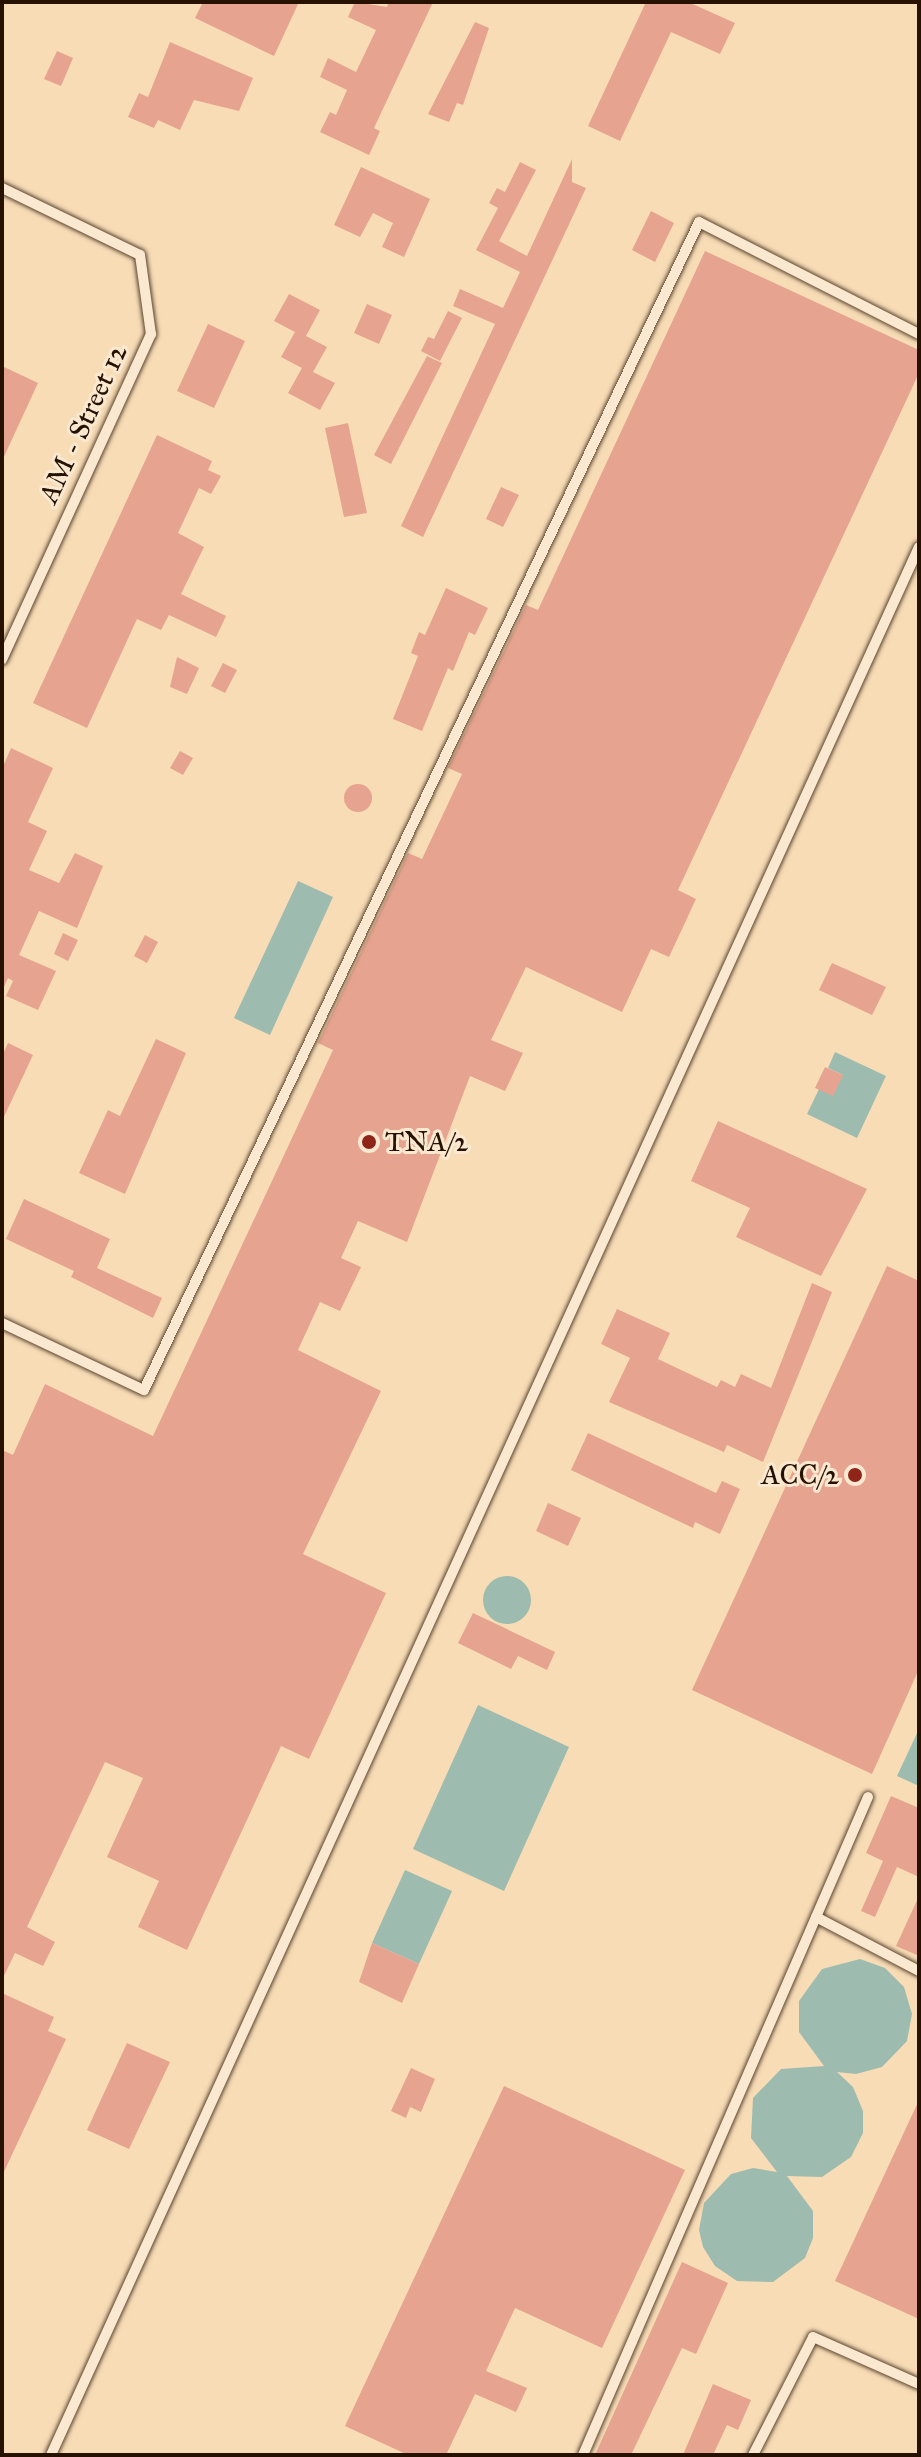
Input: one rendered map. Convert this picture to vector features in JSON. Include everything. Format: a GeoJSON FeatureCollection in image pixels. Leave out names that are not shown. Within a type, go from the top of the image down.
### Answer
{"type":"FeatureCollection","features":[{"type":"Feature","properties":{"kind":"lane","name":"AM - Street 12"},"geometry":{"type":"LineString","coordinates":[[2,188],[140,255],[151,334],[2,659]]}},
{"type":"Feature","properties":{"kind":"lane"},"geometry":{"type":"LineString","coordinates":[[2,1323],[144,1390],[699,222],[919,334]]}},
{"type":"Feature","properties":{"kind":"lane"},"geometry":{"type":"LineString","coordinates":[[51,2455],[919,547]]}},
{"type":"Feature","properties":{"kind":"lane"},"geometry":{"type":"LineString","coordinates":[[583,2455],[868,1797]]}},
{"type":"Feature","properties":{"kind":"lane"},"geometry":{"type":"LineString","coordinates":[[816,1917],[919,1971]]}},
{"type":"Feature","properties":{"kind":"lane"},"geometry":{"type":"LineString","coordinates":[[753,2455],[813,2337],[919,2384]]}},
{"type":"Feature","properties":{"kind":"shaded area"},"geometry":{"type":"Polygon","coordinates":[[[298,881],[333,897],[270,1035],[234,1018],[298,881]]]}},
{"type":"Feature","properties":{"kind":"shaded area"},"geometry":{"type":"Polygon","coordinates":[[[835,1052],[886,1076],[857,1138],[807,1114],[819,1089],[843,1075],[828,1068],[835,1052]]]}},
{"type":"Feature","properties":{"kind":"shaded area"},"geometry":{"type":"Polygon","coordinates":[[[507,1576],[524,1583],[531,1600],[524,1617],[507,1624],[490,1617],[483,1600],[490,1583],[507,1576]]]}},
{"type":"Feature","properties":{"kind":"shaded area"},"geometry":{"type":"Polygon","coordinates":[[[478,1705],[569,1747],[504,1891],[413,1849],[478,1705]]]}},
{"type":"Feature","properties":{"kind":"shaded area"},"geometry":{"type":"Polygon","coordinates":[[[919,1729],[919,1786],[897,1776],[919,1729]]]}},
{"type":"Feature","properties":{"kind":"shaded area"},"geometry":{"type":"Polygon","coordinates":[[[405,1870],[452,1891],[419,1964],[372,1943],[405,1870]]]}},
{"type":"Feature","properties":{"kind":"shaded area"},"geometry":{"type":"Polygon","coordinates":[[[860,1959],[885,1968],[904,1987],[912,2014],[907,2041],[882,2067],[856,2074],[837,2072],[853,2087],[863,2111],[863,2133],[851,2157],[822,2177],[787,2176],[813,2211],[813,2238],[805,2258],[773,2282],[737,2281],[715,2266],[703,2247],[699,2230],[704,2203],[731,2174],[753,2168],[777,2172],[751,2138],[753,2098],[781,2069],[824,2066],[799,2032],[799,2001],[822,1969],[860,1959]]]}},
{"type":"Feature","properties":{"kind":"building"},"geometry":{"type":"Polygon","coordinates":[[[203,2],[299,2],[274,56],[195,18],[203,2]]]}},
{"type":"Feature","properties":{"kind":"building"},"geometry":{"type":"Polygon","coordinates":[[[355,2],[387,7],[389,2],[433,2],[374,128],[380,131],[369,155],[320,132],[330,112],[336,115],[347,90],[320,77],[328,58],[356,72],[376,30],[348,17],[355,2]]]}},
{"type":"Feature","properties":{"kind":"building"},"geometry":{"type":"Polygon","coordinates":[[[646,2],[688,2],[735,23],[720,54],[671,32],[620,141],[588,126],[646,2]]]}},
{"type":"Feature","properties":{"kind":"building"},"geometry":{"type":"Polygon","coordinates":[[[475,22],[489,28],[463,105],[457,103],[449,122],[428,114],[475,22]]]}},
{"type":"Feature","properties":{"kind":"building"},"geometry":{"type":"Polygon","coordinates":[[[170,42],[253,78],[239,111],[194,100],[180,130],[158,120],[154,128],[128,117],[139,93],[148,97],[170,42]]]}},
{"type":"Feature","properties":{"kind":"building"},"geometry":{"type":"Polygon","coordinates":[[[57,51],[73,58],[61,86],[44,79],[57,51]]]}},
{"type":"Feature","properties":{"kind":"building"},"geometry":{"type":"Polygon","coordinates":[[[572,159],[572,182],[586,188],[423,537],[401,526],[495,324],[453,306],[460,289],[503,308],[520,272],[476,250],[498,208],[489,203],[497,188],[505,192],[520,162],[536,170],[499,241],[527,256],[572,159]]]}},
{"type":"Feature","properties":{"kind":"building"},"geometry":{"type":"Polygon","coordinates":[[[361,167],[430,199],[404,257],[382,247],[393,223],[373,213],[360,237],[334,225],[361,167]]]}},
{"type":"Feature","properties":{"kind":"building"},"geometry":{"type":"Polygon","coordinates":[[[651,211],[674,223],[655,262],[632,250],[651,211]]]}},
{"type":"Feature","properties":{"kind":"building","name":"TNA/2"},"geometry":{"type":"Polygon","coordinates":[[[705,251],[919,350],[919,373],[678,890],[696,899],[669,957],[651,949],[622,1012],[526,967],[491,1040],[523,1053],[505,1091],[470,1076],[407,1242],[358,1221],[341,1258],[361,1267],[340,1311],[320,1302],[298,1350],[381,1391],[303,1554],[386,1593],[309,1759],[281,1746],[187,1950],[138,1927],[159,1881],[107,1857],[143,1778],[105,1762],[27,1927],[55,1942],[43,1966],[15,1953],[2,1980],[2,1450],[13,1455],[45,1384],[153,1436],[333,1050],[318,1043],[408,853],[422,859],[462,774],[448,768],[526,605],[538,610],[705,251]]]}},
{"type":"Feature","properties":{"kind":"building"},"geometry":{"type":"Polygon","coordinates":[[[289,294],[320,310],[306,336],[327,347],[313,372],[335,383],[320,410],[288,393],[302,368],[281,357],[295,332],[274,321],[289,294]]]}},
{"type":"Feature","properties":{"kind":"building"},"geometry":{"type":"Polygon","coordinates":[[[367,304],[392,315],[379,344],[354,333],[367,304]]]}},
{"type":"Feature","properties":{"kind":"building"},"geometry":{"type":"Polygon","coordinates":[[[448,311],[462,318],[440,361],[421,351],[428,337],[434,339],[448,311]]]}},
{"type":"Feature","properties":{"kind":"building"},"geometry":{"type":"Polygon","coordinates":[[[208,324],[245,341],[214,408],[177,391],[208,324]]]}},
{"type":"Feature","properties":{"kind":"building"},"geometry":{"type":"Polygon","coordinates":[[[427,356],[442,363],[391,464],[374,455],[427,356]]]}},
{"type":"Feature","properties":{"kind":"building"},"geometry":{"type":"Polygon","coordinates":[[[2,366],[38,383],[2,461],[2,366]]]}},
{"type":"Feature","properties":{"kind":"building"},"geometry":{"type":"Polygon","coordinates":[[[348,423],[367,513],[344,517],[325,428],[348,423]]]}},
{"type":"Feature","properties":{"kind":"building"},"geometry":{"type":"Polygon","coordinates":[[[157,435],[212,461],[208,470],[221,476],[211,494],[199,488],[178,533],[204,547],[181,594],[226,616],[216,637],[169,615],[161,630],[137,619],[87,728],[33,703],[157,435]]]}},
{"type":"Feature","properties":{"kind":"building"},"geometry":{"type":"Polygon","coordinates":[[[501,487],[519,495],[503,527],[486,519],[501,487]]]}},
{"type":"Feature","properties":{"kind":"building"},"geometry":{"type":"Polygon","coordinates":[[[446,588],[488,608],[475,635],[469,632],[453,671],[448,668],[422,731],[393,719],[418,656],[411,653],[419,632],[425,635],[446,588]]]}},
{"type":"Feature","properties":{"kind":"building"},"geometry":{"type":"Polygon","coordinates":[[[177,657],[199,668],[187,694],[170,687],[177,657]]]}},
{"type":"Feature","properties":{"kind":"building"},"geometry":{"type":"Polygon","coordinates":[[[223,663],[237,670],[225,693],[211,686],[223,663]]]}},
{"type":"Feature","properties":{"kind":"building"},"geometry":{"type":"Polygon","coordinates":[[[11,748],[53,768],[28,822],[47,831],[29,870],[59,883],[75,853],[103,866],[77,928],[39,911],[19,955],[56,971],[38,1010],[6,996],[13,981],[8,978],[2,991],[2,769],[11,748]]]}},
{"type":"Feature","properties":{"kind":"building"},"geometry":{"type":"Polygon","coordinates":[[[180,751],[193,758],[183,775],[170,768],[180,751]]]}},
{"type":"Feature","properties":{"kind":"building"},"geometry":{"type":"Polygon","coordinates":[[[358,784],[368,788],[372,798],[368,808],[358,812],[348,808],[344,798],[348,788],[358,784]]]}},
{"type":"Feature","properties":{"kind":"building"},"geometry":{"type":"Polygon","coordinates":[[[63,933],[78,940],[68,961],[54,954],[63,933]]]}},
{"type":"Feature","properties":{"kind":"building"},"geometry":{"type":"Polygon","coordinates":[[[145,935],[158,942],[147,963],[134,956],[145,935]]]}},
{"type":"Feature","properties":{"kind":"building"},"geometry":{"type":"Polygon","coordinates":[[[832,963],[886,987],[872,1015],[819,990],[832,963]]]}},
{"type":"Feature","properties":{"kind":"building"},"geometry":{"type":"Polygon","coordinates":[[[156,1039],[186,1053],[125,1194],[79,1173],[108,1110],[120,1116],[156,1039]]]}},
{"type":"Feature","properties":{"kind":"building"},"geometry":{"type":"Polygon","coordinates":[[[8,1043],[33,1055],[2,1121],[2,1056],[8,1043]]]}},
{"type":"Feature","properties":{"kind":"building"},"geometry":{"type":"Polygon","coordinates":[[[825,1067],[843,1075],[833,1096],[815,1088],[825,1067]]]}},
{"type":"Feature","properties":{"kind":"building"},"geometry":{"type":"Polygon","coordinates":[[[718,1121],[867,1189],[821,1276],[736,1237],[750,1208],[691,1181],[718,1121]]]}},
{"type":"Feature","properties":{"kind":"building"},"geometry":{"type":"Polygon","coordinates":[[[24,1199],[110,1239],[97,1268],[162,1298],[153,1318],[71,1277],[74,1271],[6,1239],[24,1199]]]}},
{"type":"Feature","properties":{"kind":"building","name":"ACC/2"},"geometry":{"type":"Polygon","coordinates":[[[887,1266],[919,1281],[919,1669],[872,1774],[692,1690],[887,1266]]]}},
{"type":"Feature","properties":{"kind":"building"},"geometry":{"type":"Polygon","coordinates":[[[812,1283],[832,1292],[763,1462],[727,1445],[724,1452],[609,1402],[630,1358],[601,1344],[617,1309],[670,1333],[658,1359],[717,1387],[721,1380],[735,1387],[741,1374],[771,1388],[812,1283]]]}},
{"type":"Feature","properties":{"kind":"building"},"geometry":{"type":"Polygon","coordinates":[[[588,1433],[716,1493],[722,1481],[740,1489],[720,1534],[695,1522],[693,1528],[571,1470],[588,1433]]]}},
{"type":"Feature","properties":{"kind":"building"},"geometry":{"type":"Polygon","coordinates":[[[548,1503],[581,1518],[568,1546],[536,1531],[548,1503]]]}},
{"type":"Feature","properties":{"kind":"building"},"geometry":{"type":"Polygon","coordinates":[[[473,1613],[555,1652],[547,1670],[518,1656],[511,1669],[458,1643],[473,1613]]]}},
{"type":"Feature","properties":{"kind":"building"},"geometry":{"type":"Polygon","coordinates":[[[891,1796],[919,1808],[919,1877],[897,1867],[875,1917],[861,1911],[883,1861],[866,1853],[891,1796]]]}},
{"type":"Feature","properties":{"kind":"building"},"geometry":{"type":"Polygon","coordinates":[[[919,1896],[919,1956],[896,1946],[919,1896]]]}},
{"type":"Feature","properties":{"kind":"building"},"geometry":{"type":"Polygon","coordinates":[[[372,1943],[419,1964],[402,2003],[359,1982],[372,1943]]]}},
{"type":"Feature","properties":{"kind":"building"},"geometry":{"type":"Polygon","coordinates":[[[2,1993],[54,2017],[48,2031],[66,2039],[2,2176],[2,1993]]]}},
{"type":"Feature","properties":{"kind":"building"},"geometry":{"type":"Polygon","coordinates":[[[127,2043],[170,2062],[129,2149],[87,2130],[127,2043]]]}},
{"type":"Feature","properties":{"kind":"building"},"geometry":{"type":"Polygon","coordinates":[[[411,2068],[435,2079],[421,2112],[410,2107],[406,2118],[391,2111],[411,2068]]]}},
{"type":"Feature","properties":{"kind":"building"},"geometry":{"type":"Polygon","coordinates":[[[504,2086],[685,2170],[602,2348],[515,2308],[486,2371],[527,2388],[516,2412],[475,2394],[446,2455],[408,2455],[345,2426],[504,2086]]]}},
{"type":"Feature","properties":{"kind":"building"},"geometry":{"type":"Polygon","coordinates":[[[919,2100],[919,2319],[835,2281],[919,2100]]]}},
{"type":"Feature","properties":{"kind":"building"},"geometry":{"type":"Polygon","coordinates":[[[682,2262],[728,2283],[696,2354],[682,2348],[631,2455],[595,2455],[682,2262]]]}},
{"type":"Feature","properties":{"kind":"building"},"geometry":{"type":"Polygon","coordinates":[[[713,2384],[751,2400],[738,2430],[727,2425],[713,2455],[683,2455],[713,2384]]]}},
{"type":"Feature","properties":{"kind":"place","name":"TNA/2"},"geometry":{"type":"Point","coordinates":[369,1142]}},
{"type":"Feature","properties":{"kind":"place","name":"ACC/2"},"geometry":{"type":"Point","coordinates":[855,1475]}}]}
